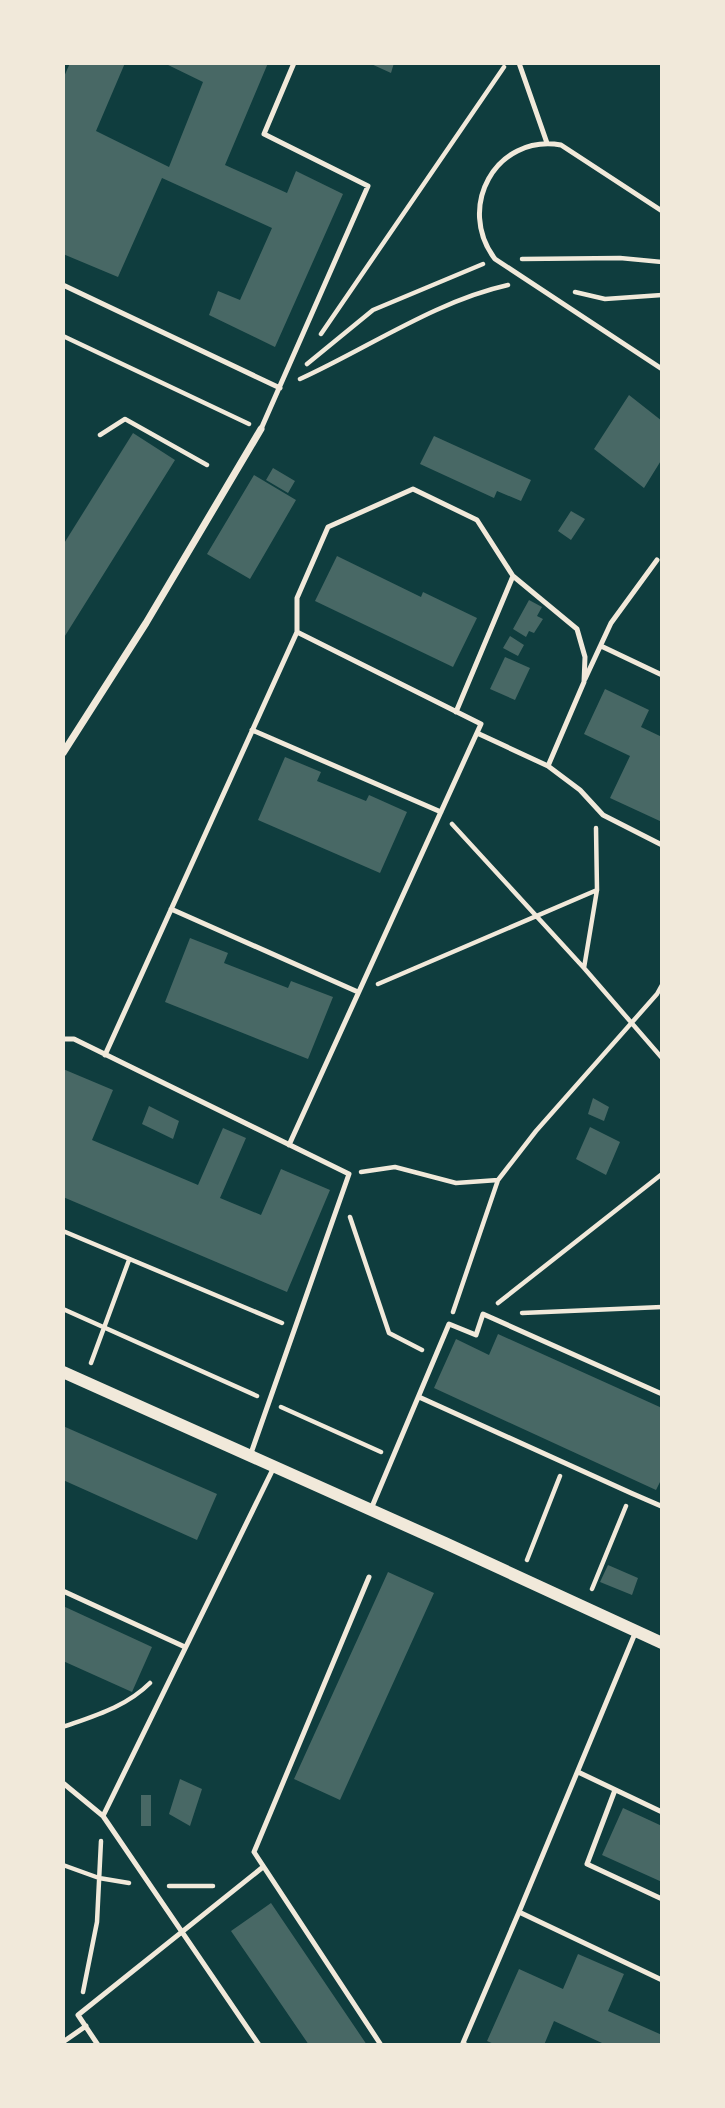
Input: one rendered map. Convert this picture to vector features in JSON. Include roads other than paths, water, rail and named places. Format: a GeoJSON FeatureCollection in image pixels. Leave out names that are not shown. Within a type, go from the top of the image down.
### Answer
{"type":"FeatureCollection","features":[{"type":"Feature","properties":{"kind":"street"},"geometry":{"type":"LineString","coordinates":[[63,753],[146,623],[261,429]]}},
{"type":"Feature","properties":{"kind":"street"},"geometry":{"type":"LineString","coordinates":[[63,1372],[371,1509],[662,1643]]}},
{"type":"Feature","properties":{"kind":"lane"},"geometry":{"type":"LineString","coordinates":[[261,429],[368,186],[264,134],[294,63]]}},
{"type":"Feature","properties":{"kind":"lane"},"geometry":{"type":"LineString","coordinates":[[519,63],[547,143]]}},
{"type":"Feature","properties":{"kind":"lane"},"geometry":{"type":"LineString","coordinates":[[662,211],[561,145],[535,143],[511,153],[492,174],[481,199],[480,216],[484,241],[495,259],[662,369]]}},
{"type":"Feature","properties":{"kind":"lane"},"geometry":{"type":"LineString","coordinates":[[63,285],[280,388]]}},
{"type":"Feature","properties":{"kind":"lane"},"geometry":{"type":"LineString","coordinates":[[105,1055],[297,632],[297,598],[328,527],[413,489],[477,520],[513,576],[577,629],[585,657],[584,682]]}},
{"type":"Feature","properties":{"kind":"lane"},"geometry":{"type":"LineString","coordinates":[[548,766],[611,623],[657,560]]}},
{"type":"Feature","properties":{"kind":"lane"},"geometry":{"type":"LineString","coordinates":[[456,712],[513,576]]}},
{"type":"Feature","properties":{"kind":"lane"},"geometry":{"type":"LineString","coordinates":[[289,1145],[481,724],[297,632]]}},
{"type":"Feature","properties":{"kind":"lane"},"geometry":{"type":"LineString","coordinates":[[601,646],[662,675]]}},
{"type":"Feature","properties":{"kind":"lane"},"geometry":{"type":"LineString","coordinates":[[252,730],[441,812]]}},
{"type":"Feature","properties":{"kind":"lane"},"geometry":{"type":"LineString","coordinates":[[477,733],[548,766],[580,790],[603,815],[662,845]]}},
{"type":"Feature","properties":{"kind":"lane"},"geometry":{"type":"LineString","coordinates":[[171,909],[358,992]]}},
{"type":"Feature","properties":{"kind":"lane"},"geometry":{"type":"LineString","coordinates":[[63,1039],[74,1039],[349,1174],[250,1456]]}},
{"type":"Feature","properties":{"kind":"lane"},"geometry":{"type":"LineString","coordinates":[[371,1509],[449,1324],[476,1335],[483,1314],[662,1394]]}},
{"type":"Feature","properties":{"kind":"lane"},"geometry":{"type":"LineString","coordinates":[[419,1397],[631,1493],[661,1506],[662,1504]]}},
{"type":"Feature","properties":{"kind":"lane"},"geometry":{"type":"LineString","coordinates":[[103,1816],[274,1467]]}},
{"type":"Feature","properties":{"kind":"lane"},"geometry":{"type":"LineString","coordinates":[[369,1577],[254,1852],[381,2045]]}},
{"type":"Feature","properties":{"kind":"lane"},"geometry":{"type":"LineString","coordinates":[[63,1591],[185,1647]]}},
{"type":"Feature","properties":{"kind":"lane"},"geometry":{"type":"LineString","coordinates":[[466,2045],[463,2043],[636,1631]]}},
{"type":"Feature","properties":{"kind":"lane"},"geometry":{"type":"LineString","coordinates":[[578,1772],[662,1812]]}},
{"type":"Feature","properties":{"kind":"lane"},"geometry":{"type":"LineString","coordinates":[[63,1783],[103,1816],[259,2045]]}},
{"type":"Feature","properties":{"kind":"lane"},"geometry":{"type":"LineString","coordinates":[[615,1790],[587,1864],[662,1899]]}},
{"type":"Feature","properties":{"kind":"lane"},"geometry":{"type":"LineString","coordinates":[[98,2045],[78,2015],[263,1867]]}},
{"type":"Feature","properties":{"kind":"lane"},"geometry":{"type":"LineString","coordinates":[[519,1912],[662,1980]]}},
{"type":"Feature","properties":{"kind":"lane"},"geometry":{"type":"LineString","coordinates":[[63,2042],[86,2026]]}}]}
